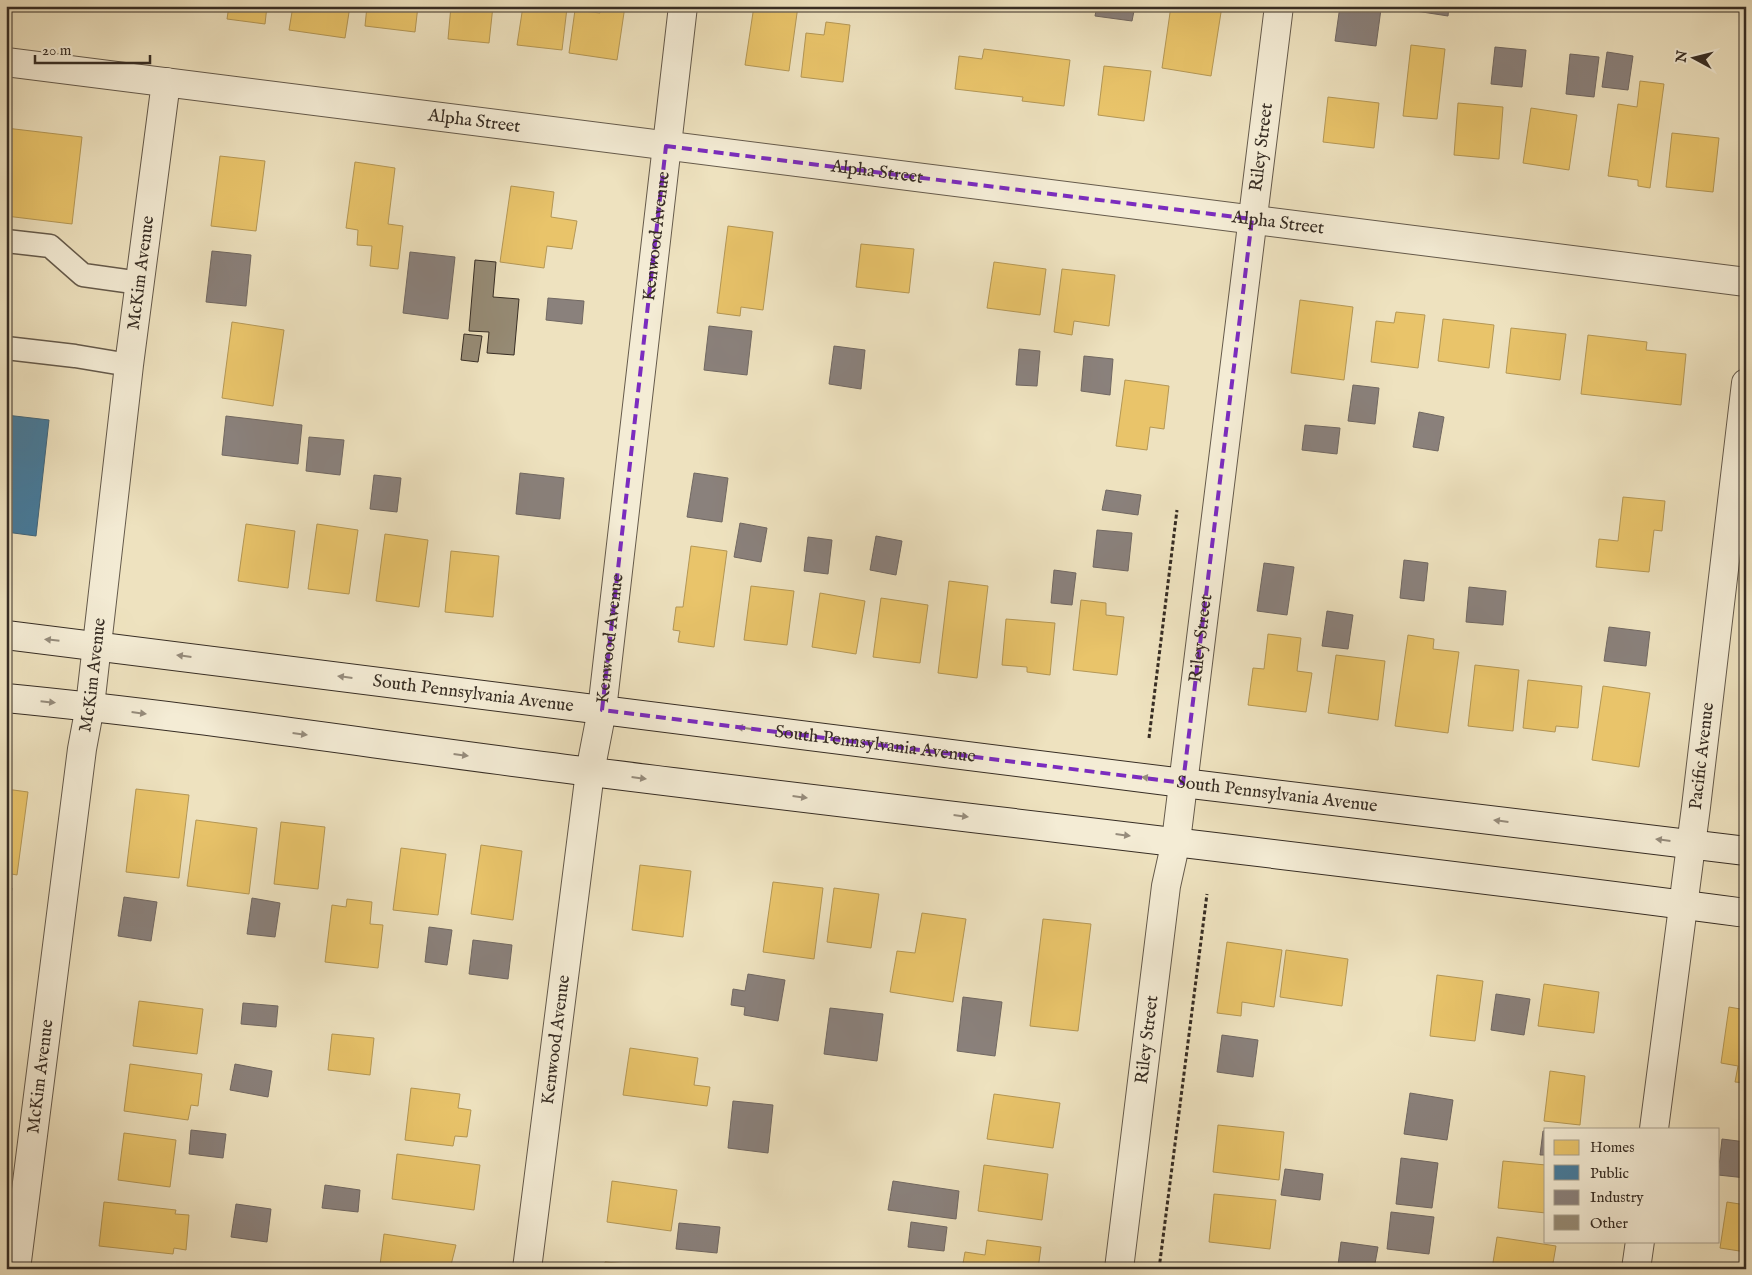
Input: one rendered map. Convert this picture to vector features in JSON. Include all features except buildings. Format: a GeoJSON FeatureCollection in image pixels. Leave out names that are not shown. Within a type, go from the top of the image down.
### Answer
{"type":"FeatureCollection","features":[{"type":"Feature","properties":{"kind":"street","name":"Kenwood Avenue"},"geometry":{"type":"LineString","coordinates":[[527,1269],[590,772],[602,710],[683,6]]}},
{"type":"Feature","properties":{"kind":"street","name":"Riley Street"},"geometry":{"type":"LineString","coordinates":[[1119,1269],[1166,886],[1176,841],[1279,6]]}},
{"type":"Feature","properties":{"kind":"street","name":"Alpha Street"},"geometry":{"type":"LineString","coordinates":[[6,62],[1746,282]]}},
{"type":"Feature","properties":{"kind":"street","name":"McKim Avenue"},"geometry":{"type":"LineString","coordinates":[[16,1269],[82,749],[98,645],[129,365],[166,82]]}},
{"type":"Feature","properties":{"kind":"street","name":"Pacific Avenue"},"geometry":{"type":"LineString","coordinates":[[1654,1128],[1691,844],[1746,383]]}},
{"type":"Feature","properties":{"kind":"street","name":"South Pennsylvania Avenue"},"geometry":{"type":"LineString","coordinates":[[6,635],[98,645],[1183,783],[1746,850]]}},
{"type":"Feature","properties":{"kind":"street"},"geometry":{"type":"LineString","coordinates":[[6,698],[90,706],[590,772],[1176,841],[1746,913]]}},
{"type":"Feature","properties":{"kind":"street"},"geometry":{"type":"LineString","coordinates":[[1636,1269],[1640,1242]]}},
{"type":"Feature","properties":{"kind":"lane"},"geometry":{"type":"LineString","coordinates":[[6,241],[50,246],[83,275],[140,283]]}},
{"type":"Feature","properties":{"kind":"lane"},"geometry":{"type":"LineString","coordinates":[[6,348],[129,365]]}},
{"type":"Feature","properties":{"kind":"path"},"geometry":{"type":"LineString","coordinates":[[1149,738],[1177,510]]}},
{"type":"Feature","properties":{"kind":"path"},"geometry":{"type":"LineString","coordinates":[[1159,1269],[1207,894]]}},
{"type":"Feature","properties":{"kind":"highlighted area"},"geometry":{"type":"Polygon","coordinates":[[[666,146],[1252,219],[1183,783],[602,710],[666,146]]]}}]}
